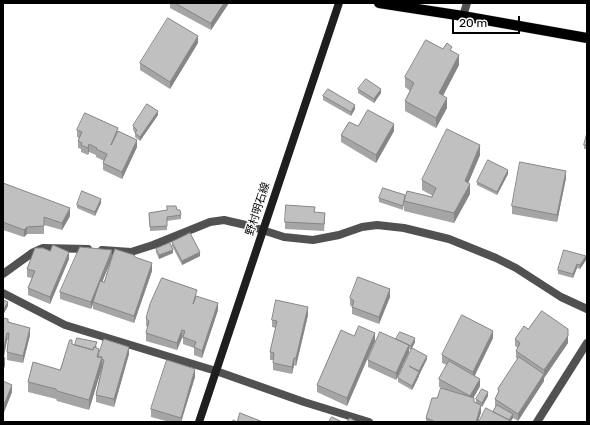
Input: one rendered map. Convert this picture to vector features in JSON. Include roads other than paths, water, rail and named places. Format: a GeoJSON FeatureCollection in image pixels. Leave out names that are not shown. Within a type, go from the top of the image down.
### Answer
{"type":"FeatureCollection","features":[{"type":"Feature","properties":{"kind":"main road","name":"野村明石線"},"geometry":{"type":"LineString","coordinates":[[199,422],[339,3]]}},
{"type":"Feature","properties":{"kind":"main road"},"geometry":{"type":"LineString","coordinates":[[379,3],[587,38]]}},
{"type":"Feature","properties":{"kind":"street"},"geometry":{"type":"LineString","coordinates":[[463,16],[467,3]]}},
{"type":"Feature","properties":{"kind":"street"},"geometry":{"type":"LineString","coordinates":[[3,274],[32,253],[44,248],[131,252],[153,245],[210,222],[224,220],[250,226],[284,237],[313,240],[339,235],[362,227],[377,225],[404,228],[449,239],[496,258],[516,268],[561,297],[587,308]]}},
{"type":"Feature","properties":{"kind":"street"},"geometry":{"type":"LineString","coordinates":[[3,292],[65,325],[216,370],[304,402],[369,422]]}},
{"type":"Feature","properties":{"kind":"street"},"geometry":{"type":"LineString","coordinates":[[537,422],[587,343]]}}]}
